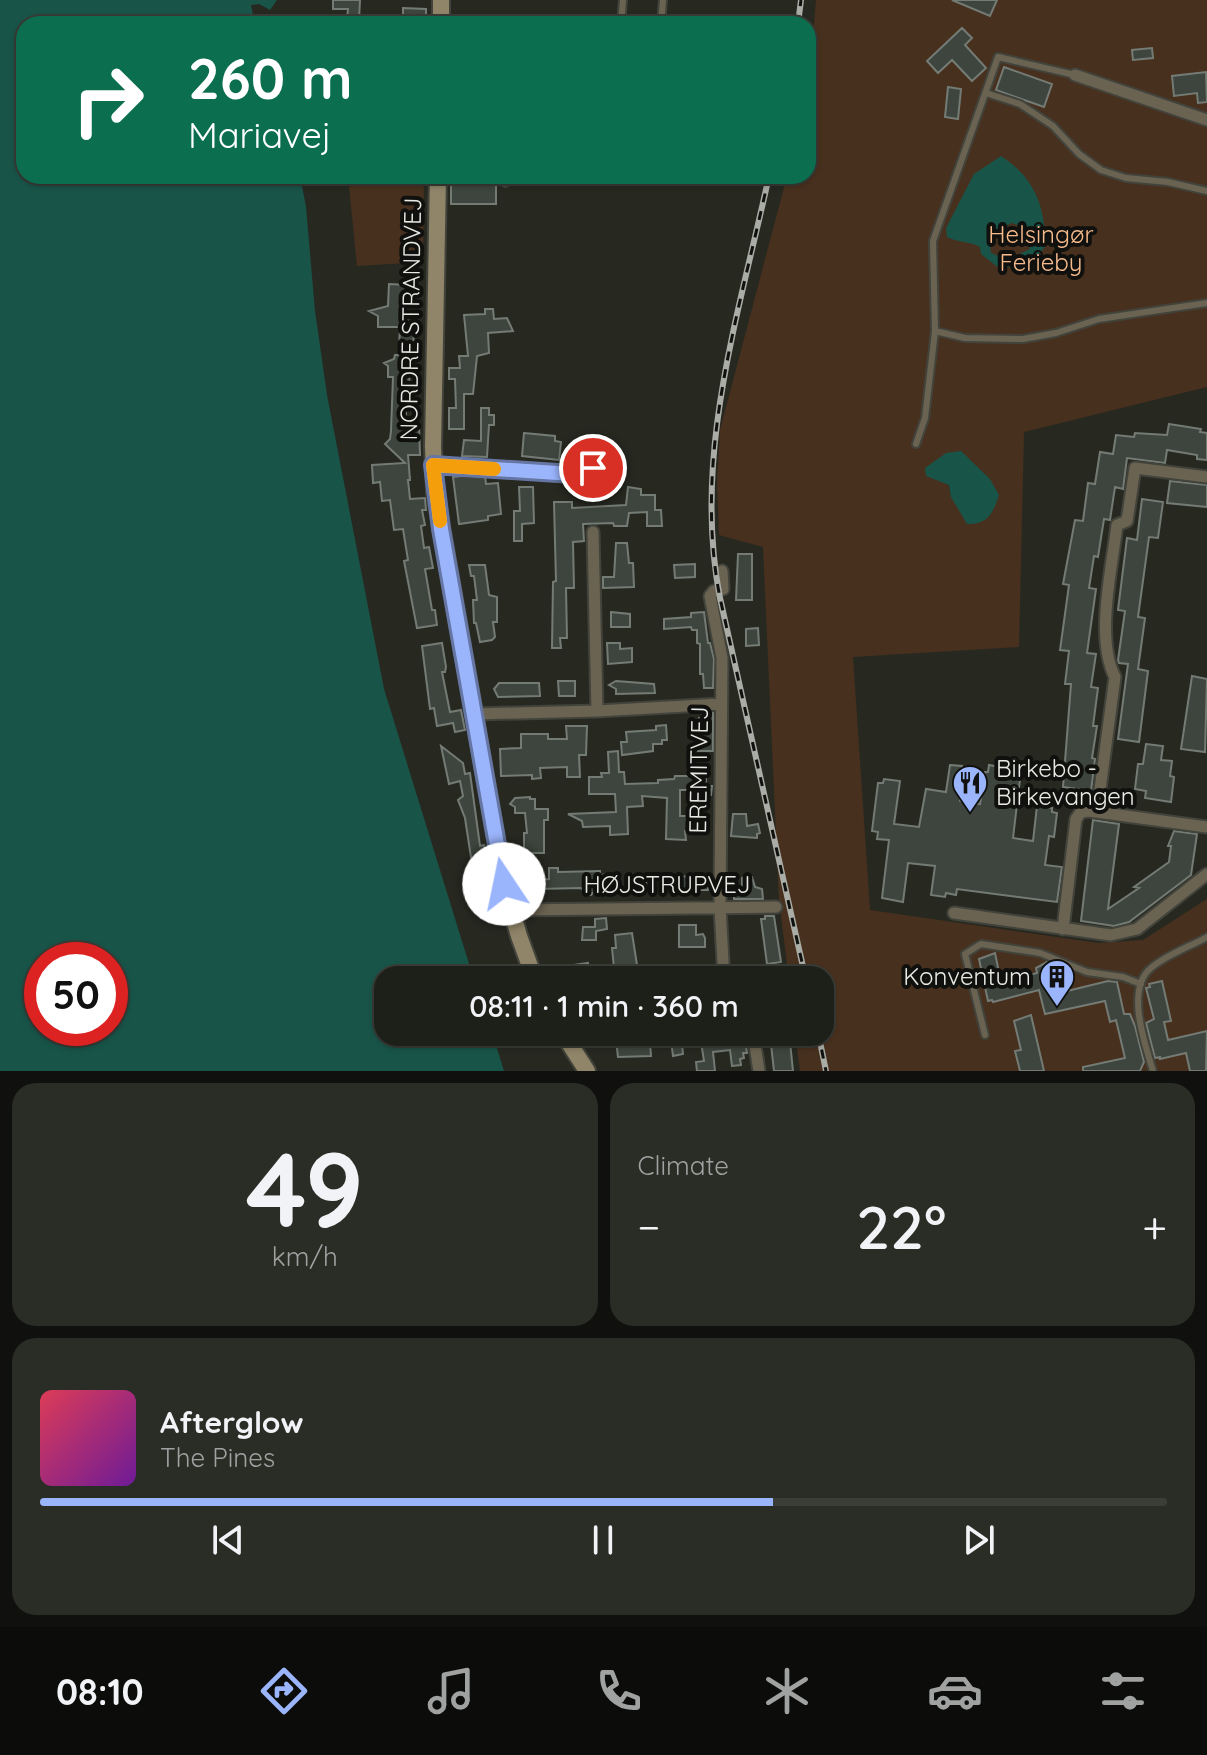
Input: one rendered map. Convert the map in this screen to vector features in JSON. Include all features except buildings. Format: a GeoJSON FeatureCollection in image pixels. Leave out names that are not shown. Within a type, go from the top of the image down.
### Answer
{"type":"FeatureCollection","features":[{"type":"Feature","properties":{"kind":"main road","name":"NORDRE STRANDVEJ"},"geometry":{"type":"LineString","coordinates":[[438,184],[433,465],[437,505],[510,910],[530,966]]}},
{"type":"Feature","properties":{"kind":"main road"},"geometry":{"type":"LineString","coordinates":[[571,1046],[587,1071]]}},
{"type":"Feature","properties":{"kind":"street"},"geometry":{"type":"LineString","coordinates":[[1075,75],[1207,120]]}},
{"type":"Feature","properties":{"kind":"street"},"geometry":{"type":"LineString","coordinates":[[433,465],[586,473],[593,468],[597,449]]}},
{"type":"Feature","properties":{"kind":"street"},"geometry":{"type":"LineString","coordinates":[[1097,812],[1115,677],[1107,663],[1104,642],[1117,525],[1127,521],[1135,468],[1207,477]]}},
{"type":"Feature","properties":{"kind":"street"},"geometry":{"type":"LineString","coordinates":[[593,532],[597,711]]}},
{"type":"Feature","properties":{"kind":"street","name":"EREMITVEJ"},"geometry":{"type":"LineString","coordinates":[[722,571],[723,589],[714,591],[710,596],[722,658],[720,907],[723,966]]}},
{"type":"Feature","properties":{"kind":"street"},"geometry":{"type":"LineString","coordinates":[[473,714],[721,704]]}},
{"type":"Feature","properties":{"kind":"street"},"geometry":{"type":"LineString","coordinates":[[1063,929],[1076,819],[1081,812],[1207,827]]}},
{"type":"Feature","properties":{"kind":"street"},"geometry":{"type":"LineString","coordinates":[[954,913],[1111,935],[1137,929],[1207,874]]}},
{"type":"Feature","properties":{"kind":"street","name":"HØJSTRUPVEJ"},"geometry":{"type":"LineString","coordinates":[[510,910],[776,907]]}},
{"type":"Feature","properties":{"kind":"street"},"geometry":{"type":"LineString","coordinates":[[755,1046],[759,1071]]}},
{"type":"Feature","properties":{"kind":"lane"},"geometry":{"type":"LineString","coordinates":[[916,444],[925,418],[935,331],[933,241],[998,57],[1075,75]]}},
{"type":"Feature","properties":{"kind":"lane"},"geometry":{"type":"LineString","coordinates":[[986,93],[1020,104],[1053,126],[1079,154],[1101,170],[1126,178],[1168,182],[1207,191]]}},
{"type":"Feature","properties":{"kind":"lane"},"geometry":{"type":"LineString","coordinates":[[935,331],[965,338],[1023,339],[1056,333],[1099,319],[1207,303]]}},
{"type":"Feature","properties":{"kind":"lane"},"geometry":{"type":"LineString","coordinates":[[1153,1071],[1141,1030],[1137,990],[1149,969],[1207,937]]}},
{"type":"Feature","properties":{"kind":"lane"},"geometry":{"type":"LineString","coordinates":[[985,1035],[965,954],[981,944],[1040,953],[1087,972],[1123,977],[1141,984]]}},
{"type":"Feature","properties":{"kind":"green space","name":"Helsingør Ferieby"},"geometry":{"type":"Polygon","coordinates":[[[816,0],[1207,0],[1207,387],[1024,432],[1019,647],[853,657],[870,910],[1098,943],[1143,940],[1207,899],[1207,1071],[800,1071],[797,1046],[834,1046],[834,966],[787,966],[779,900],[763,547],[719,535],[717,482],[720,430],[785,184],[816,184],[816,0]],[[978,468],[944,482],[949,486],[951,497],[990,479],[978,468]]]}},
{"type":"Feature","properties":{"kind":"green space"},"geometry":{"type":"Polygon","coordinates":[[[349,184],[424,184],[423,262],[357,266],[349,184]]]}},
{"type":"Feature","properties":{"kind":"water"},"geometry":{"type":"Polygon","coordinates":[[[0,0],[277,0],[270,10],[259,4],[251,5],[253,16],[16,16],[16,184],[302,184],[327,395],[384,689],[470,966],[374,966],[374,1046],[496,1046],[504,1071],[0,1071],[0,0]]]}},
{"type":"Feature","properties":{"kind":"water"},"geometry":{"type":"Polygon","coordinates":[[[1001,156],[1030,184],[1043,219],[1045,247],[1029,265],[999,268],[981,254],[980,247],[947,237],[946,228],[974,174],[1001,156]],[[1012,223],[998,231],[992,237],[991,253],[1011,256],[1030,249],[1026,229],[1012,223]]]}},
{"type":"Feature","properties":{"kind":"water"},"geometry":{"type":"Polygon","coordinates":[[[961,451],[990,479],[999,495],[989,517],[974,524],[967,524],[951,497],[949,485],[926,476],[925,468],[946,453],[961,451]]]}},
{"type":"Feature","properties":{"kind":"railway"},"geometry":{"type":"LineString","coordinates":[[799,16],[801,0]]}},
{"type":"Feature","properties":{"kind":"railway"},"geometry":{"type":"LineString","coordinates":[[767,184],[733,333],[715,438],[713,545],[720,598],[803,966]]}},
{"type":"Feature","properties":{"kind":"railway"},"geometry":{"type":"LineString","coordinates":[[821,1046],[826,1071]]}},
{"type":"Feature","properties":{"kind":"slow traffic"},"geometry":{"type":"LineString","coordinates":[[440,521],[433,465],[494,469]]}},
{"type":"Feature","properties":{"kind":"place","name":"Birkebo - Birkevangen"},"geometry":{"type":"Point","coordinates":[970,814]}},
{"type":"Feature","properties":{"kind":"place","name":"Konventum"},"geometry":{"type":"Point","coordinates":[1057,1008]}},
{"type":"Feature","properties":{"kind":"route"},"geometry":{"type":"LineString","coordinates":[[504,884],[441,529],[433,465],[573,474],[586,473],[593,468]]}}]}
